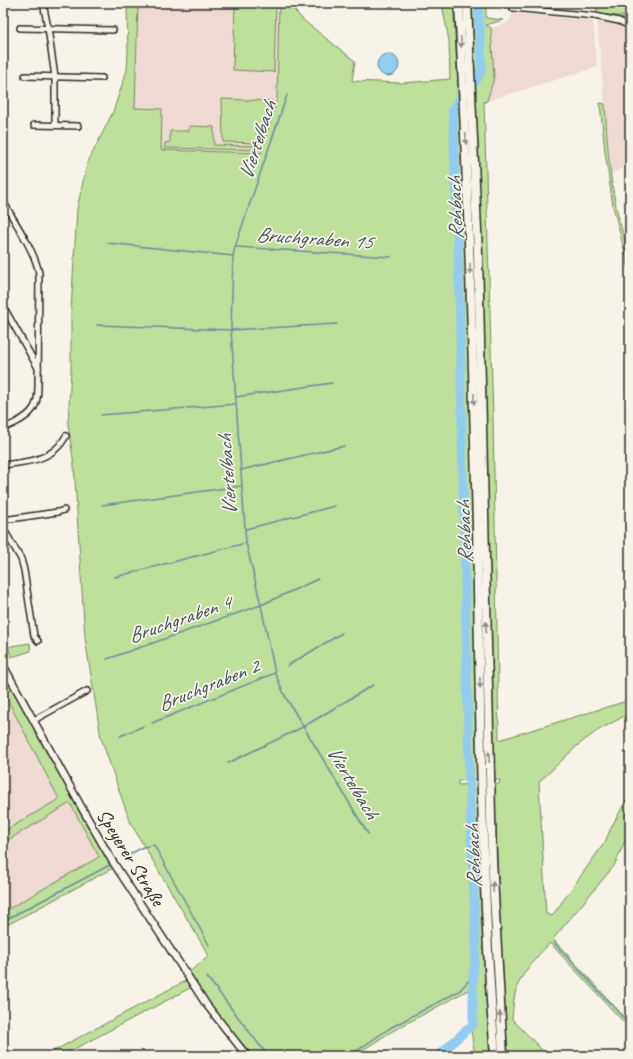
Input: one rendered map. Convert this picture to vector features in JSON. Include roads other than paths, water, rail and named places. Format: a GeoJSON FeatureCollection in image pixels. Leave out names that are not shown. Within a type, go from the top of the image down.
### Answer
{"type":"FeatureCollection","features":[{"type":"Feature","properties":{"kind":"highway"},"geometry":{"type":"LineString","coordinates":[[459,3],[470,248],[482,786],[488,934],[496,1056]]}},
{"type":"Feature","properties":{"kind":"highway"},"geometry":{"type":"LineString","coordinates":[[467,3],[472,92],[481,376],[492,859],[500,1024],[503,1056]]}},
{"type":"Feature","properties":{"kind":"street"},"geometry":{"type":"LineString","coordinates":[[43,3],[55,76],[55,125]]}},
{"type":"Feature","properties":{"kind":"street"},"geometry":{"type":"LineString","coordinates":[[513,8],[595,16],[619,21],[630,26]]}},
{"type":"Feature","properties":{"kind":"street"},"geometry":{"type":"LineString","coordinates":[[20,28],[113,30]]}},
{"type":"Feature","properties":{"kind":"street"},"geometry":{"type":"LineString","coordinates":[[25,76],[102,78]]}},
{"type":"Feature","properties":{"kind":"street"},"geometry":{"type":"LineString","coordinates":[[34,125],[78,126]]}},
{"type":"Feature","properties":{"kind":"street"},"geometry":{"type":"LineString","coordinates":[[3,201],[32,252],[37,263],[39,273],[38,394],[35,407],[25,418],[4,426]]}},
{"type":"Feature","properties":{"kind":"street"},"geometry":{"type":"LineString","coordinates":[[3,306],[38,369]]}},
{"type":"Feature","properties":{"kind":"street"},"geometry":{"type":"LineString","coordinates":[[3,465],[42,458],[59,446],[66,436]]}},
{"type":"Feature","properties":{"kind":"street"},"geometry":{"type":"LineString","coordinates":[[3,520],[64,510]]}},
{"type":"Feature","properties":{"kind":"street"},"geometry":{"type":"LineString","coordinates":[[3,528],[21,559],[34,636],[38,641]]}},
{"type":"Feature","properties":{"kind":"street","name":"Speyerer Straße"},"geometry":{"type":"LineString","coordinates":[[3,665],[111,859],[206,1004],[243,1053],[247,1056]]}},
{"type":"Feature","properties":{"kind":"street"},"geometry":{"type":"LineString","coordinates":[[34,720],[88,691]]}},
{"type":"Feature","properties":{"kind":"water"},"geometry":{"type":"Polygon","coordinates":[[[388,54],[396,57],[399,65],[396,73],[388,76],[380,73],[377,65],[380,57],[388,54]]]}},
{"type":"Feature","properties":{"kind":"waterway","name":"Rehbach"},"geometry":{"type":"LineString","coordinates":[[438,1056],[473,1024],[473,976],[476,949],[469,776],[459,281],[453,111],[459,99],[477,79],[482,67],[478,3]]}},
{"type":"Feature","properties":{"kind":"waterway","name":"Viertelbach"},"geometry":{"type":"LineString","coordinates":[[287,95],[233,256],[231,330],[246,543],[275,673],[285,696],[368,834]]}},
{"type":"Feature","properties":{"kind":"waterway"},"geometry":{"type":"LineString","coordinates":[[107,243],[233,256]]}},
{"type":"Feature","properties":{"kind":"waterway","name":"Bruchgraben 15"},"geometry":{"type":"LineString","coordinates":[[236,247],[391,257]]}},
{"type":"Feature","properties":{"kind":"waterway"},"geometry":{"type":"LineString","coordinates":[[97,325],[231,330],[337,324]]}},
{"type":"Feature","properties":{"kind":"waterway"},"geometry":{"type":"LineString","coordinates":[[236,397],[332,383]]}},
{"type":"Feature","properties":{"kind":"waterway"},"geometry":{"type":"LineString","coordinates":[[101,415],[236,404]]}},
{"type":"Feature","properties":{"kind":"waterway"},"geometry":{"type":"LineString","coordinates":[[241,470],[344,446]]}},
{"type":"Feature","properties":{"kind":"waterway"},"geometry":{"type":"LineString","coordinates":[[102,505],[241,486]]}},
{"type":"Feature","properties":{"kind":"waterway"},"geometry":{"type":"LineString","coordinates":[[246,529],[335,506]]}},
{"type":"Feature","properties":{"kind":"waterway"},"geometry":{"type":"LineString","coordinates":[[115,577],[246,543]]}},
{"type":"Feature","properties":{"kind":"waterway","name":"Bruchgraben 4"},"geometry":{"type":"LineString","coordinates":[[107,659],[261,605],[318,579]]}},
{"type":"Feature","properties":{"kind":"waterway"},"geometry":{"type":"LineString","coordinates":[[287,666],[342,633]]}},
{"type":"Feature","properties":{"kind":"waterway","name":"Bruchgraben 2"},"geometry":{"type":"LineString","coordinates":[[152,723],[275,673]]}},
{"type":"Feature","properties":{"kind":"waterway","name":"Viertelbach"},"geometry":{"type":"LineString","coordinates":[[228,763],[303,727],[373,685]]}},
{"type":"Feature","properties":{"kind":"waterway","name":"Bruchgraben 2"},"geometry":{"type":"LineString","coordinates":[[120,736],[144,726]]}},
{"type":"Feature","properties":{"kind":"waterway"},"geometry":{"type":"LineString","coordinates":[[123,858],[143,847],[154,845],[209,945]]}},
{"type":"Feature","properties":{"kind":"waterway"},"geometry":{"type":"LineString","coordinates":[[3,924],[9,918],[110,865]]}},
{"type":"Feature","properties":{"kind":"waterway"},"geometry":{"type":"LineString","coordinates":[[553,942],[630,1025]]}},
{"type":"Feature","properties":{"kind":"waterway"},"geometry":{"type":"LineString","coordinates":[[349,1056],[390,1028],[459,991],[473,976]]}},
{"type":"Feature","properties":{"kind":"waterway"},"geometry":{"type":"LineString","coordinates":[[207,977],[268,1056]]}}]}
